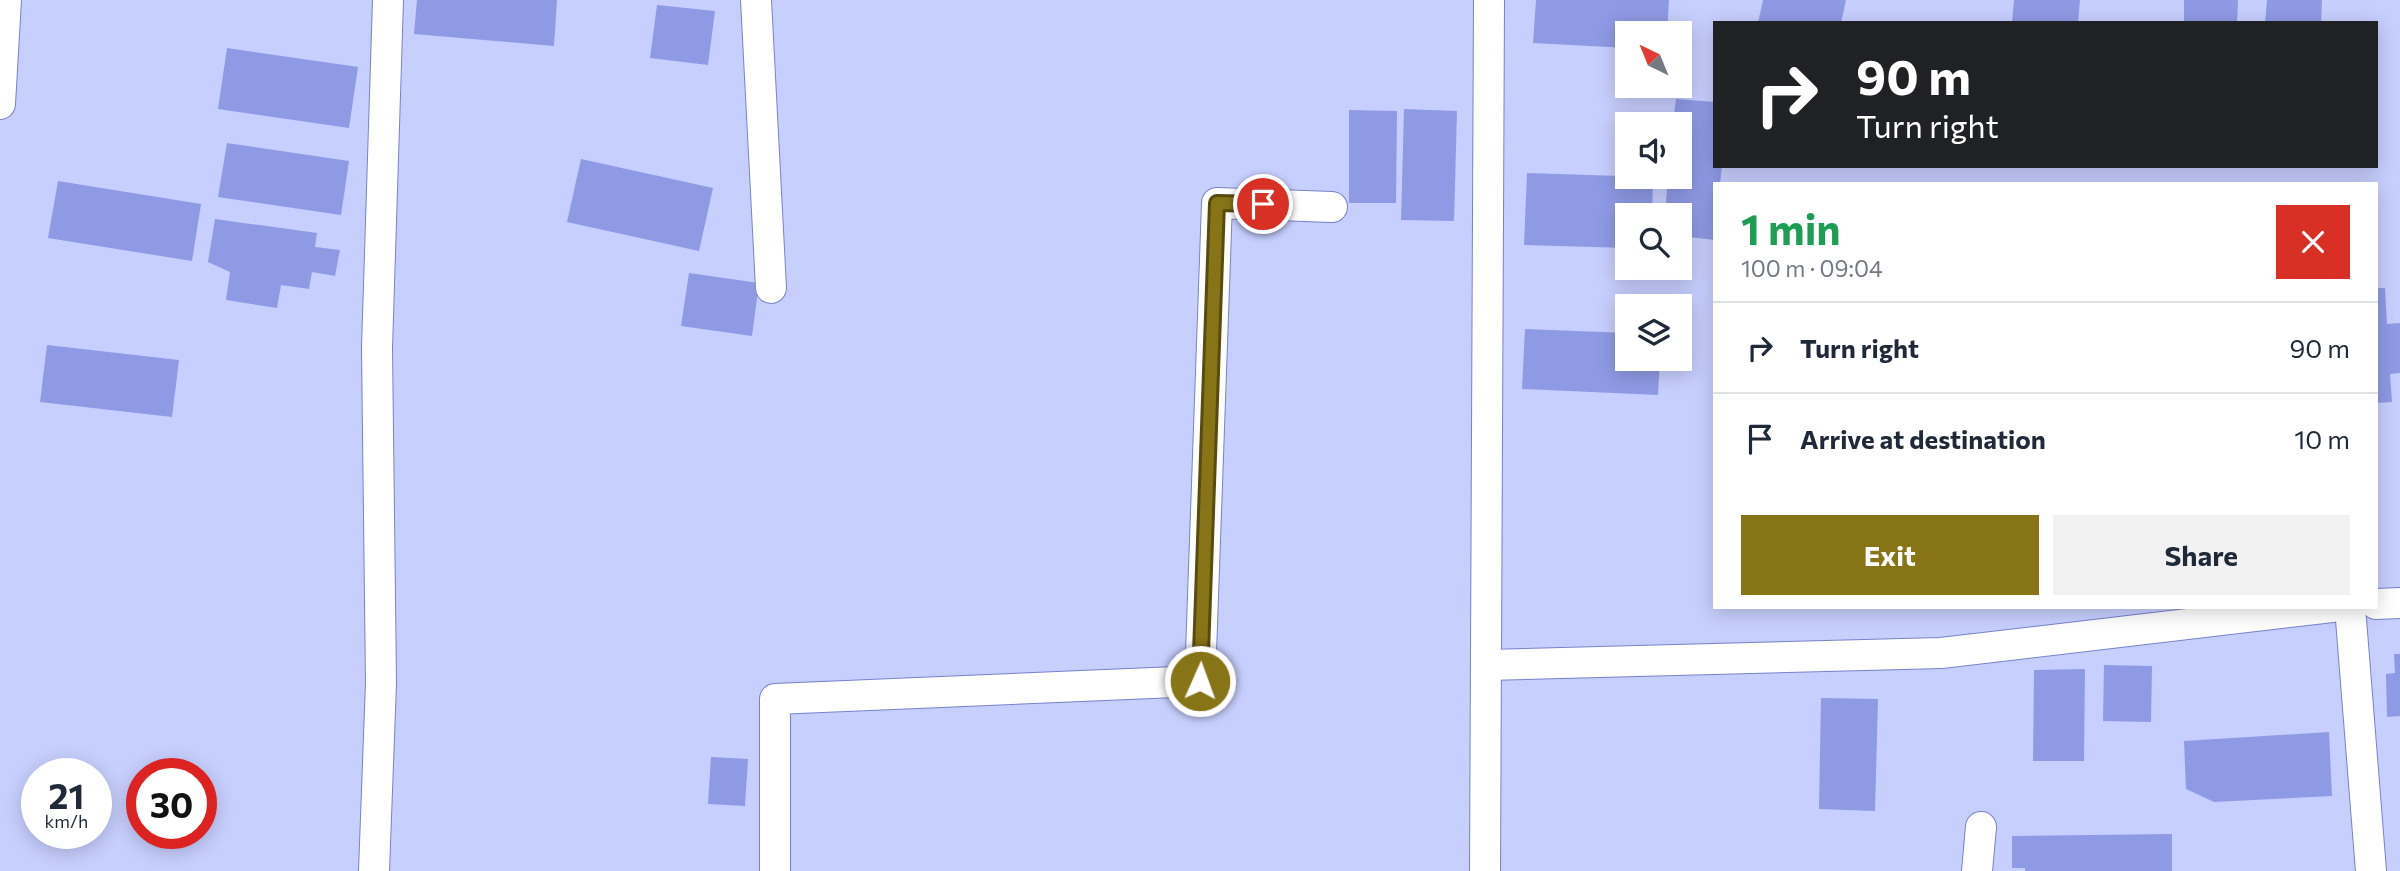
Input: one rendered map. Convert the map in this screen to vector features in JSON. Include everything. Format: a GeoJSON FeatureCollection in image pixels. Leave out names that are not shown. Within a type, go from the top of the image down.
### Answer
{"type":"FeatureCollection","features":[{"type":"Feature","properties":{"kind":"street"},"geometry":{"type":"LineString","coordinates":[[0,104],[6,0]]}},
{"type":"Feature","properties":{"kind":"street"},"geometry":{"type":"LineString","coordinates":[[374,871],[381,683],[377,348],[388,0]]}},
{"type":"Feature","properties":{"kind":"street"},"geometry":{"type":"LineString","coordinates":[[756,0],[771,288]]}},
{"type":"Feature","properties":{"kind":"street"},"geometry":{"type":"LineString","coordinates":[[1485,871],[1489,0]]}},
{"type":"Feature","properties":{"kind":"street"},"geometry":{"type":"LineString","coordinates":[[775,871],[775,699],[1200,681],[1217,203],[1332,206]]}},
{"type":"Feature","properties":{"kind":"street"},"geometry":{"type":"LineString","coordinates":[[2378,604],[2400,603]]}},
{"type":"Feature","properties":{"kind":"street"},"geometry":{"type":"LineString","coordinates":[[1487,665],[1941,653],[2315,609]]}},
{"type":"Feature","properties":{"kind":"street"},"geometry":{"type":"LineString","coordinates":[[2350,609],[2371,871]]}},
{"type":"Feature","properties":{"kind":"street"},"geometry":{"type":"LineString","coordinates":[[1978,871],[1981,827]]}},
{"type":"Feature","properties":{"kind":"building"},"geometry":{"type":"Polygon","coordinates":[[[417,0],[557,0],[554,46],[414,34],[417,0]]]}},
{"type":"Feature","properties":{"kind":"building"},"geometry":{"type":"Polygon","coordinates":[[[1536,0],[1669,0],[1668,21],[1615,21],[1615,47],[1533,43],[1536,0]]]}},
{"type":"Feature","properties":{"kind":"building"},"geometry":{"type":"Polygon","coordinates":[[[1763,0],[1846,0],[1841,21],[1758,21],[1763,0]]]}},
{"type":"Feature","properties":{"kind":"building"},"geometry":{"type":"Polygon","coordinates":[[[2014,0],[2080,0],[2078,21],[2012,21],[2014,0]]]}},
{"type":"Feature","properties":{"kind":"building"},"geometry":{"type":"Polygon","coordinates":[[[2184,0],[2238,0],[2237,21],[2184,21],[2184,0]]]}},
{"type":"Feature","properties":{"kind":"building"},"geometry":{"type":"Polygon","coordinates":[[[2267,0],[2322,0],[2321,21],[2265,21],[2267,0]]]}},
{"type":"Feature","properties":{"kind":"building"},"geometry":{"type":"Polygon","coordinates":[[[657,5],[715,11],[708,65],[650,58],[657,5]]]}},
{"type":"Feature","properties":{"kind":"building"},"geometry":{"type":"Polygon","coordinates":[[[227,48],[358,67],[349,128],[218,109],[227,48]]]}},
{"type":"Feature","properties":{"kind":"building"},"geometry":{"type":"Polygon","coordinates":[[[1676,99],[1713,102],[1713,168],[1722,168],[1720,182],[1713,182],[1713,240],[1692,237],[1692,203],[1666,203],[1667,189],[1692,189],[1692,112],[1674,112],[1676,99]]]}},
{"type":"Feature","properties":{"kind":"building"},"geometry":{"type":"Polygon","coordinates":[[[1404,109],[1457,111],[1454,221],[1401,220],[1404,109]]]}},
{"type":"Feature","properties":{"kind":"building"},"geometry":{"type":"Polygon","coordinates":[[[1349,110],[1397,111],[1396,203],[1349,203],[1349,110]]]}},
{"type":"Feature","properties":{"kind":"building"},"geometry":{"type":"Polygon","coordinates":[[[227,143],[349,161],[341,215],[218,197],[227,143]]]}},
{"type":"Feature","properties":{"kind":"building"},"geometry":{"type":"Polygon","coordinates":[[[581,159],[713,188],[699,251],[567,222],[581,159]]]}},
{"type":"Feature","properties":{"kind":"building"},"geometry":{"type":"Polygon","coordinates":[[[1527,173],[1615,176],[1615,189],[1653,189],[1652,203],[1615,203],[1615,248],[1524,245],[1527,173]]]}},
{"type":"Feature","properties":{"kind":"building"},"geometry":{"type":"Polygon","coordinates":[[[58,181],[201,204],[192,261],[48,238],[58,181]]]}},
{"type":"Feature","properties":{"kind":"building"},"geometry":{"type":"Polygon","coordinates":[[[215,219],[317,233],[315,247],[340,250],[335,276],[312,272],[309,289],[281,285],[277,308],[226,300],[230,272],[208,262],[215,219]]]}},
{"type":"Feature","properties":{"kind":"building"},"geometry":{"type":"Polygon","coordinates":[[[689,273],[759,283],[752,336],[681,326],[689,273]]]}},
{"type":"Feature","properties":{"kind":"building"},"geometry":{"type":"Polygon","coordinates":[[[2378,288],[2385,288],[2387,324],[2400,323],[2400,373],[2390,374],[2392,402],[2378,403],[2378,288]]]}},
{"type":"Feature","properties":{"kind":"building"},"geometry":{"type":"Polygon","coordinates":[[[1525,329],[1615,332],[1615,371],[1659,371],[1658,395],[1522,389],[1525,329]]]}},
{"type":"Feature","properties":{"kind":"building"},"geometry":{"type":"Polygon","coordinates":[[[47,345],[179,360],[172,417],[40,402],[47,345]]]}},
{"type":"Feature","properties":{"kind":"building"},"geometry":{"type":"Polygon","coordinates":[[[2394,654],[2400,654],[2400,716],[2387,717],[2386,674],[2395,673],[2394,654]]]}},
{"type":"Feature","properties":{"kind":"building"},"geometry":{"type":"Polygon","coordinates":[[[2104,665],[2152,666],[2151,722],[2103,721],[2104,665]]]}},
{"type":"Feature","properties":{"kind":"building"},"geometry":{"type":"Polygon","coordinates":[[[2085,669],[2084,761],[2033,761],[2034,670],[2085,669]]]}},
{"type":"Feature","properties":{"kind":"building"},"geometry":{"type":"Polygon","coordinates":[[[1821,698],[1878,699],[1875,811],[1819,809],[1821,698]]]}},
{"type":"Feature","properties":{"kind":"building"},"geometry":{"type":"Polygon","coordinates":[[[2329,732],[2332,796],[2214,802],[2186,789],[2184,741],[2329,732]]]}},
{"type":"Feature","properties":{"kind":"building"},"geometry":{"type":"Polygon","coordinates":[[[711,757],[748,759],[745,806],[708,804],[711,757]]]}},
{"type":"Feature","properties":{"kind":"building"},"geometry":{"type":"Polygon","coordinates":[[[2172,834],[2172,871],[2025,871],[2025,868],[2012,868],[2012,836],[2172,834]]]}},
{"type":"Feature","properties":{"kind":"route"},"geometry":{"type":"LineString","coordinates":[[1200,681],[1217,203],[1263,204]]}}]}
